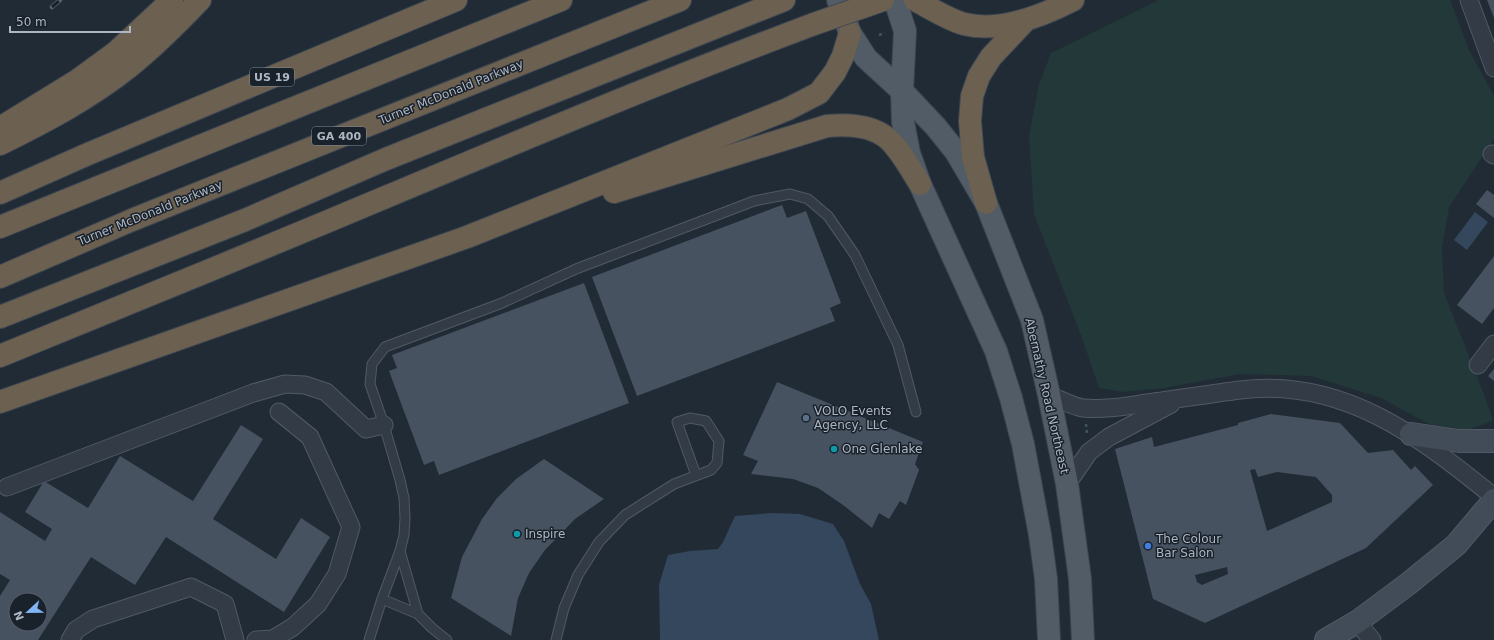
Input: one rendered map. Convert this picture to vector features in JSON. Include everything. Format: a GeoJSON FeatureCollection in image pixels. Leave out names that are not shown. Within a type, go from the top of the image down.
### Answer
{"type":"FeatureCollection","features":[{"type":"Feature","properties":{"kind":"highway"},"geometry":{"type":"LineString","coordinates":[[0,128],[78,80],[115,52],[172,0]]}},
{"type":"Feature","properties":{"kind":"highway"},"geometry":{"type":"LineString","coordinates":[[0,144],[35,127],[83,99],[128,67],[184,17],[200,0]]}},
{"type":"Feature","properties":{"kind":"highway","name":"US 19"},"geometry":{"type":"LineString","coordinates":[[0,193],[95,151],[456,0]]}},
{"type":"Feature","properties":{"kind":"highway"},"geometry":{"type":"LineString","coordinates":[[0,226],[561,0]]}},
{"type":"Feature","properties":{"kind":"highway","name":"Turner McDonald Parkway"},"geometry":{"type":"LineString","coordinates":[[0,277],[132,220],[680,0]]}},
{"type":"Feature","properties":{"kind":"highway"},"geometry":{"type":"LineString","coordinates":[[0,317],[245,220],[400,154],[784,0]]}},
{"type":"Feature","properties":{"kind":"highway"},"geometry":{"type":"LineString","coordinates":[[0,356],[615,101],[814,24],[883,0]]}},
{"type":"Feature","properties":{"kind":"highway"},"geometry":{"type":"LineString","coordinates":[[914,0],[964,24],[984,26],[1024,22],[1073,0]]}},
{"type":"Feature","properties":{"kind":"highway"},"geometry":{"type":"LineString","coordinates":[[986,203],[973,156],[970,121],[972,96],[979,76],[991,57],[1024,22]]}},
{"type":"Feature","properties":{"kind":"highway"},"geometry":{"type":"LineString","coordinates":[[0,402],[467,237],[788,109],[819,93],[835,72],[843,56],[850,32]]}},
{"type":"Feature","properties":{"kind":"highway"},"geometry":{"type":"LineString","coordinates":[[467,237],[828,126],[859,126],[887,138],[895,146],[920,184]]}},
{"type":"Feature","properties":{"kind":"main road","name":"Abernathy Road Northeast"},"geometry":{"type":"LineString","coordinates":[[838,0],[850,32],[866,58],[902,91],[936,126],[956,152],[986,203],[1032,320],[1067,484],[1080,579],[1083,640]]}},
{"type":"Feature","properties":{"kind":"main road"},"geometry":{"type":"LineString","coordinates":[[895,0],[905,31],[902,91],[903,122],[909,153],[920,184],[996,351],[1011,398],[1028,468],[1040,535],[1046,579],[1049,640]]}},
{"type":"Feature","properties":{"kind":"street"},"geometry":{"type":"LineString","coordinates":[[1469,0],[1494,68]]}},
{"type":"Feature","properties":{"kind":"street"},"geometry":{"type":"LineString","coordinates":[[1478,365],[1494,344]]}},
{"type":"Feature","properties":{"kind":"street"},"geometry":{"type":"LineString","coordinates":[[7,487],[253,393],[285,384],[305,385],[326,392],[366,429],[384,425]]}},
{"type":"Feature","properties":{"kind":"street"},"geometry":{"type":"LineString","coordinates":[[1049,395],[1082,408],[1112,408],[1241,390],[1272,388],[1302,390],[1332,396],[1390,421],[1411,434],[1447,459],[1494,498],[1456,544],[1408,584],[1341,631]]}},
{"type":"Feature","properties":{"kind":"street"},"geometry":{"type":"LineString","coordinates":[[1067,484],[1089,452],[1109,437],[1182,398]]}},
{"type":"Feature","properties":{"kind":"street"},"geometry":{"type":"LineString","coordinates":[[256,640],[273,639],[293,627],[318,604],[337,574],[352,527],[310,436],[279,412]]}},
{"type":"Feature","properties":{"kind":"street"},"geometry":{"type":"LineString","coordinates":[[1411,434],[1459,441],[1494,441]]}},
{"type":"Feature","properties":{"kind":"street"},"geometry":{"type":"LineString","coordinates":[[70,640],[76,630],[93,619],[191,587],[225,604],[235,640]]}},
{"type":"Feature","properties":{"kind":"street"},"geometry":{"type":"LineString","coordinates":[[1341,631],[1372,640]]}},
{"type":"Feature","properties":{"kind":"lane"},"geometry":{"type":"LineString","coordinates":[[369,640],[382,599],[400,551],[404,535],[404,498],[384,425],[370,384],[372,364],[385,347],[502,303],[576,269],[732,210],[754,202],[790,194],[808,199],[828,216],[855,255],[898,345],[916,412]]}},
{"type":"Feature","properties":{"kind":"lane"},"geometry":{"type":"LineString","coordinates":[[556,640],[564,608],[578,575],[599,542],[625,515],[674,484],[711,470],[717,463],[719,441],[706,421],[690,418],[677,422],[696,475]]}},
{"type":"Feature","properties":{"kind":"lane"},"geometry":{"type":"LineString","coordinates":[[400,551],[418,614]]}},
{"type":"Feature","properties":{"kind":"lane"},"geometry":{"type":"LineString","coordinates":[[382,599],[418,614],[447,640]]}},
{"type":"Feature","properties":{"kind":"path"},"geometry":{"type":"LineString","coordinates":[[879,35],[885,33]]}},
{"type":"Feature","properties":{"kind":"path"},"geometry":{"type":"LineString","coordinates":[[1085,421],[1088,441]]}},
{"type":"Feature","properties":{"kind":"green space"},"geometry":{"type":"Polygon","coordinates":[[[1159,0],[1450,0],[1470,52],[1494,96],[1494,139],[1449,207],[1442,248],[1444,293],[1484,394],[1493,421],[1467,430],[1429,424],[1381,398],[1311,376],[1240,374],[1164,388],[1123,392],[1099,388],[1082,338],[1034,214],[1029,136],[1039,84],[1051,53],[1159,0]]]}},
{"type":"Feature","properties":{"kind":"water"},"geometry":{"type":"Polygon","coordinates":[[[1475,212],[1488,222],[1467,250],[1454,240],[1475,212]]]}},
{"type":"Feature","properties":{"kind":"water"},"geometry":{"type":"Polygon","coordinates":[[[772,513],[800,514],[833,524],[844,541],[860,584],[871,604],[879,640],[660,640],[659,585],[668,555],[690,551],[718,549],[723,542],[735,516],[772,513]]]}},
{"type":"Feature","properties":{"kind":"building"},"geometry":{"type":"Polygon","coordinates":[[[1487,0],[1494,0],[1494,18],[1487,0]]]}},
{"type":"Feature","properties":{"kind":"building"},"geometry":{"type":"Polygon","coordinates":[[[1487,190],[1494,195],[1494,218],[1476,204],[1487,190]]]}},
{"type":"Feature","properties":{"kind":"building"},"geometry":{"type":"Polygon","coordinates":[[[782,205],[787,218],[806,211],[841,303],[830,308],[835,321],[637,396],[592,277],[782,205]]]}},
{"type":"Feature","properties":{"kind":"building"},"geometry":{"type":"Polygon","coordinates":[[[1494,256],[1494,308],[1482,324],[1457,305],[1494,256]]]}},
{"type":"Feature","properties":{"kind":"building"},"geometry":{"type":"Polygon","coordinates":[[[584,283],[629,403],[439,475],[434,461],[424,465],[389,371],[397,368],[392,355],[584,283]]]}},
{"type":"Feature","properties":{"kind":"building"},"geometry":{"type":"Polygon","coordinates":[[[1494,369],[1494,381],[1488,376],[1494,369]]]}},
{"type":"Feature","properties":{"kind":"building","name":"One Glenlake"},"geometry":{"type":"Polygon","coordinates":[[[777,382],[923,442],[915,464],[919,470],[906,505],[900,501],[889,519],[879,513],[872,528],[843,505],[818,488],[793,479],[751,474],[758,461],[743,455],[777,382]]]}},
{"type":"Feature","properties":{"kind":"building"},"geometry":{"type":"Polygon","coordinates":[[[1271,414],[1340,423],[1368,453],[1393,450],[1411,470],[1415,466],[1433,485],[1366,548],[1205,623],[1153,599],[1115,449],[1152,437],[1154,447],[1238,425],[1238,423],[1271,414]],[[1255,469],[1250,470],[1267,531],[1332,502],[1332,495],[1316,477],[1277,472],[1258,477],[1255,469]],[[1227,567],[1195,575],[1197,582],[1202,585],[1228,574],[1227,567]]]}},
{"type":"Feature","properties":{"kind":"building"},"geometry":{"type":"Polygon","coordinates":[[[241,425],[263,439],[213,519],[276,559],[301,518],[330,537],[284,612],[166,537],[135,585],[91,557],[48,624],[48,592],[8,592],[8,632],[43,632],[38,640],[0,640],[0,596],[10,580],[0,574],[0,512],[45,541],[52,529],[25,512],[44,481],[88,508],[120,456],[193,501],[241,425]]]}},
{"type":"Feature","properties":{"kind":"building","name":"Inspire"},"geometry":{"type":"Polygon","coordinates":[[[544,459],[604,499],[575,519],[545,550],[529,573],[518,598],[511,636],[451,598],[462,557],[482,519],[497,498],[516,479],[544,459]]]}},
{"type":"Feature","properties":{"kind":"railway"},"geometry":{"type":"LineString","coordinates":[[52,7],[60,0]]}},
{"type":"Feature","properties":{"kind":"place","name":"VOLO Events Agency, LLC"},"geometry":{"type":"Point","coordinates":[806,418]}},
{"type":"Feature","properties":{"kind":"place","name":"One Glenlake"},"geometry":{"type":"Point","coordinates":[834,449]}},
{"type":"Feature","properties":{"kind":"place","name":"Inspire"},"geometry":{"type":"Point","coordinates":[517,534]}},
{"type":"Feature","properties":{"kind":"place","name":"The Colour Bar Salon"},"geometry":{"type":"Point","coordinates":[1148,546]}}]}
